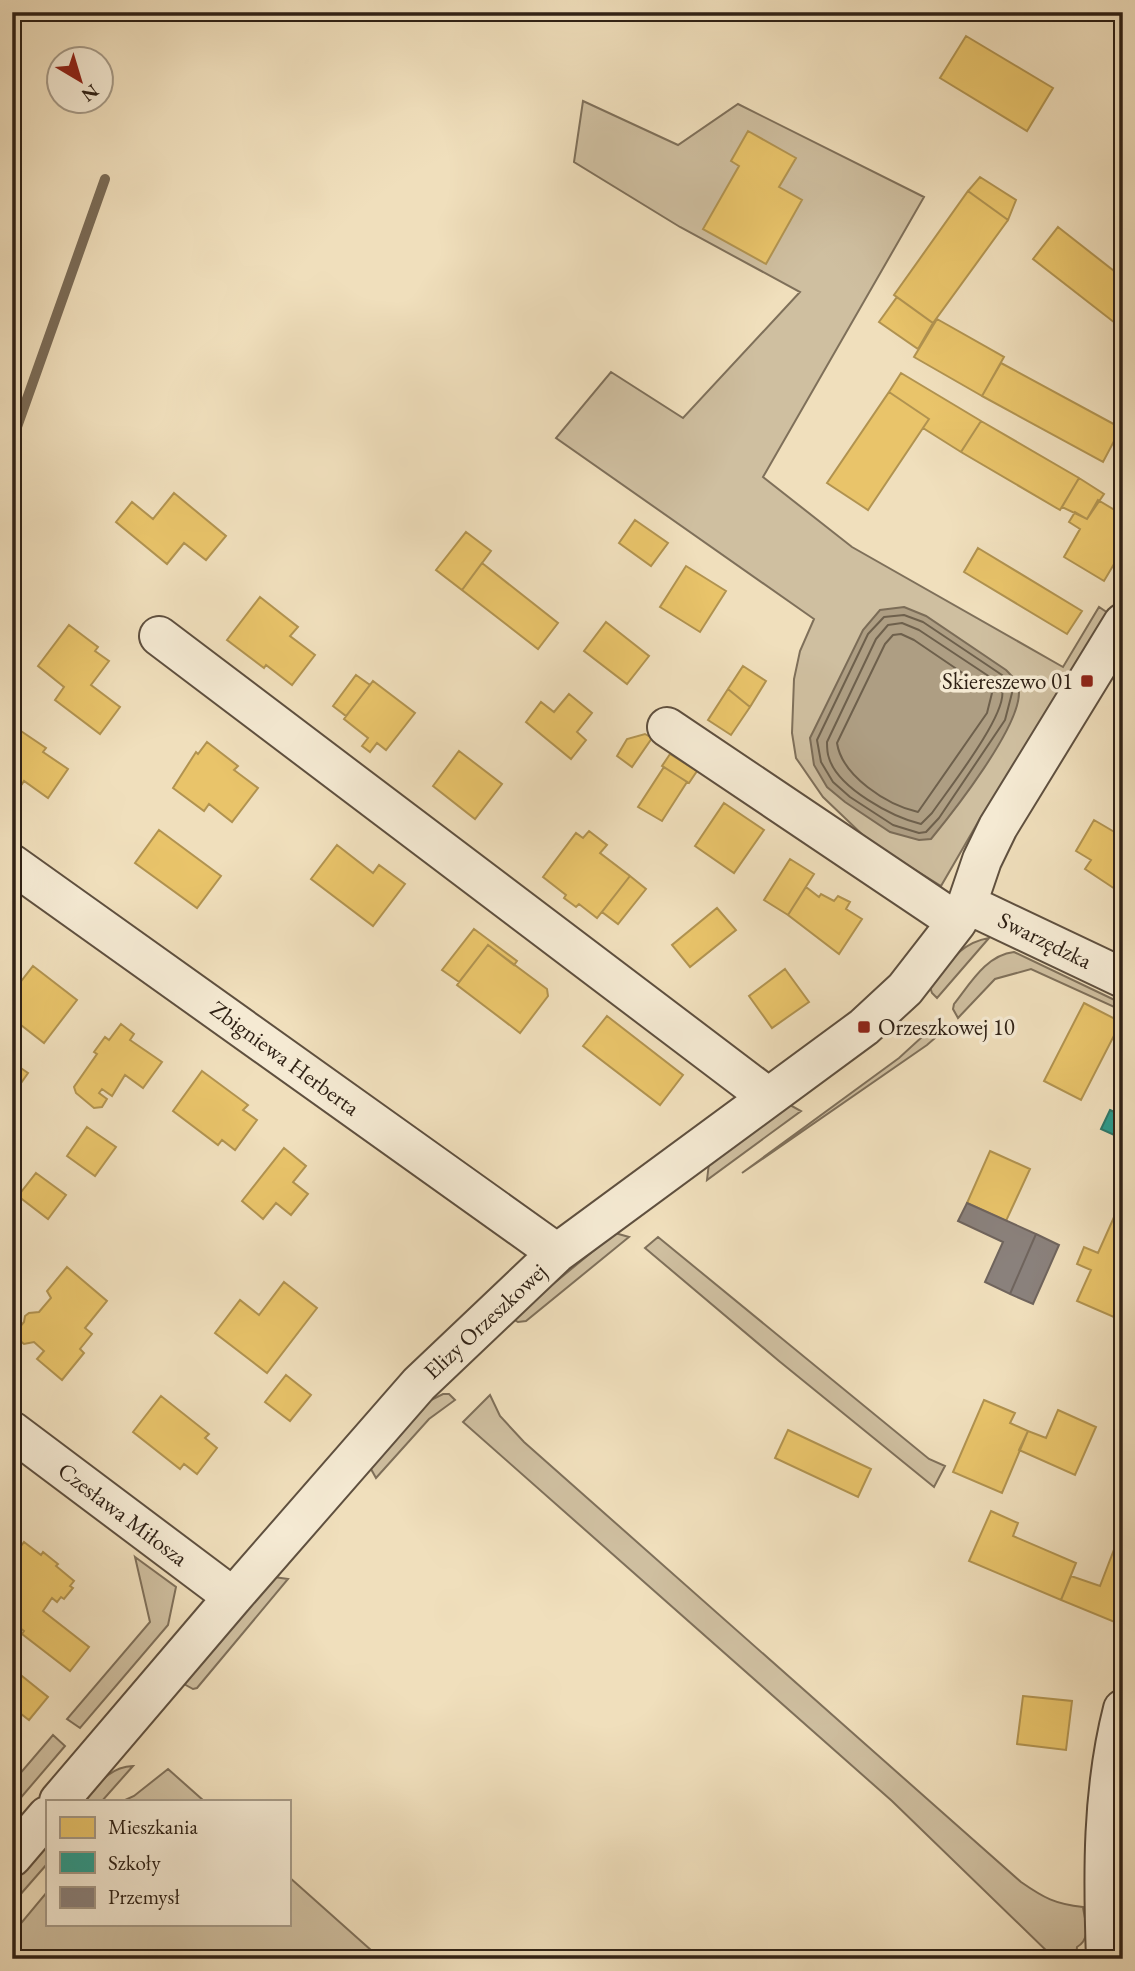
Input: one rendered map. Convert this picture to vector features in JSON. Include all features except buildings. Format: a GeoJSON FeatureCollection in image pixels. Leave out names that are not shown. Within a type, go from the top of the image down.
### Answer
{"type":"FeatureCollection","features":[{"type":"Feature","properties":{"kind":"street","name":"Elizy Orzeszkowej"},"geometry":{"type":"LineString","coordinates":[[60,1800],[419,1384],[557,1253],[883,1012],[930,960],[962,913],[998,827],[1123,623]]}},
{"type":"Feature","properties":{"kind":"street"},"geometry":{"type":"LineString","coordinates":[[159,636],[768,1097]]}},
{"type":"Feature","properties":{"kind":"street","name":"Swarzędzka"},"geometry":{"type":"LineString","coordinates":[[667,727],[962,913],[1123,978]]}},
{"type":"Feature","properties":{"kind":"street","name":"Zbigniewa Herberta"},"geometry":{"type":"LineString","coordinates":[[12,864],[557,1253]]}},
{"type":"Feature","properties":{"kind":"street","name":"Czesława Miłosza"},"geometry":{"type":"LineString","coordinates":[[12,1431],[233,1597]]}},
{"type":"Feature","properties":{"kind":"street"},"geometry":{"type":"LineString","coordinates":[[1106,1959],[1103,1850],[1113,1747],[1123,1709]]}},
{"type":"Feature","properties":{"kind":"street"},"geometry":{"type":"LineString","coordinates":[[12,1857],[46,1816]]}},
{"type":"Feature","properties":{"kind":"shaded area"},"geometry":{"type":"Polygon","coordinates":[[[583,101],[678,145],[738,104],[924,197],[763,477],[852,547],[1063,667],[1099,607],[1108,613],[1021,760],[981,817],[941,886],[869,841],[823,797],[796,758],[792,733],[794,679],[800,651],[814,619],[556,438],[611,372],[683,418],[800,292],[680,227],[574,162],[583,101]]]}},
{"type":"Feature","properties":{"kind":"shaded area"},"geometry":{"type":"Polygon","coordinates":[[[989,938],[937,998],[930,987],[949,963],[970,945],[989,938]]]}},
{"type":"Feature","properties":{"kind":"shaded area"},"geometry":{"type":"Polygon","coordinates":[[[1014,952],[1123,1004],[1123,1011],[1031,969],[995,979],[958,1018],[953,1009],[954,1004],[973,980],[987,964],[1004,954],[1014,952]]]}},
{"type":"Feature","properties":{"kind":"shaded area"},"geometry":{"type":"Polygon","coordinates":[[[935,1025],[943,1031],[927,1045],[742,1173],[899,1058],[935,1025]]]}},
{"type":"Feature","properties":{"kind":"shaded area"},"geometry":{"type":"Polygon","coordinates":[[[790,1105],[801,1111],[707,1180],[709,1163],[790,1105]]]}},
{"type":"Feature","properties":{"kind":"shaded area"},"geometry":{"type":"Polygon","coordinates":[[[615,1233],[629,1237],[526,1321],[518,1322],[513,1319],[541,1294],[615,1233]]]}},
{"type":"Feature","properties":{"kind":"shaded area"},"geometry":{"type":"Polygon","coordinates":[[[658,1237],[929,1459],[945,1466],[934,1487],[645,1248],[658,1237]]]}},
{"type":"Feature","properties":{"kind":"shaded area"},"geometry":{"type":"Polygon","coordinates":[[[449,1394],[455,1400],[429,1419],[376,1478],[371,1469],[373,1461],[427,1402],[449,1394]]]}},
{"type":"Feature","properties":{"kind":"shaded area"},"geometry":{"type":"Polygon","coordinates":[[[490,1395],[500,1416],[524,1442],[1021,1882],[1050,1899],[1083,1907],[1086,1934],[1077,1947],[1076,1959],[1055,1959],[892,1801],[463,1422],[490,1395]]]}},
{"type":"Feature","properties":{"kind":"shaded area"},"geometry":{"type":"Polygon","coordinates":[[[135,1557],[176,1587],[168,1625],[80,1728],[67,1719],[150,1622],[135,1557]]]}},
{"type":"Feature","properties":{"kind":"shaded area"},"geometry":{"type":"Polygon","coordinates":[[[274,1577],[288,1579],[197,1688],[193,1689],[184,1684],[274,1577]]]}},
{"type":"Feature","properties":{"kind":"shaded area"},"geometry":{"type":"Polygon","coordinates":[[[53,1735],[65,1746],[12,1808],[12,1783],[53,1735]]]}},
{"type":"Feature","properties":{"kind":"shaded area"},"geometry":{"type":"Polygon","coordinates":[[[133,1766],[103,1800],[86,1800],[111,1773],[133,1766]]]}},
{"type":"Feature","properties":{"kind":"shaded area"},"geometry":{"type":"Polygon","coordinates":[[[168,1769],[203,1800],[125,1800],[168,1769]]]}},
{"type":"Feature","properties":{"kind":"shaded area"},"geometry":{"type":"Polygon","coordinates":[[[46,1845],[46,1865],[12,1904],[12,1885],[46,1845]]]}},
{"type":"Feature","properties":{"kind":"shaded area"},"geometry":{"type":"Polygon","coordinates":[[[290,1878],[381,1959],[17,1959],[12,1954],[12,1934],[46,1893],[46,1926],[290,1926],[290,1878]]]}},
{"type":"Feature","properties":{"kind":"water"},"geometry":{"type":"Polygon","coordinates":[[[904,607],[926,616],[1006,670],[1018,685],[1019,692],[1009,726],[998,747],[931,839],[919,840],[890,832],[827,787],[814,765],[810,738],[863,630],[880,610],[904,607]]]}},
{"type":"Feature","properties":{"kind":"waterway"},"geometry":{"type":"LineString","coordinates":[[12,441],[105,179]]}},
{"type":"Feature","properties":{"kind":"place","name":"Skiereszewo 01"},"geometry":{"type":"Point","coordinates":[1087,681]}},
{"type":"Feature","properties":{"kind":"place","name":"Orzeszkowej 10"},"geometry":{"type":"Point","coordinates":[864,1027]}}]}
